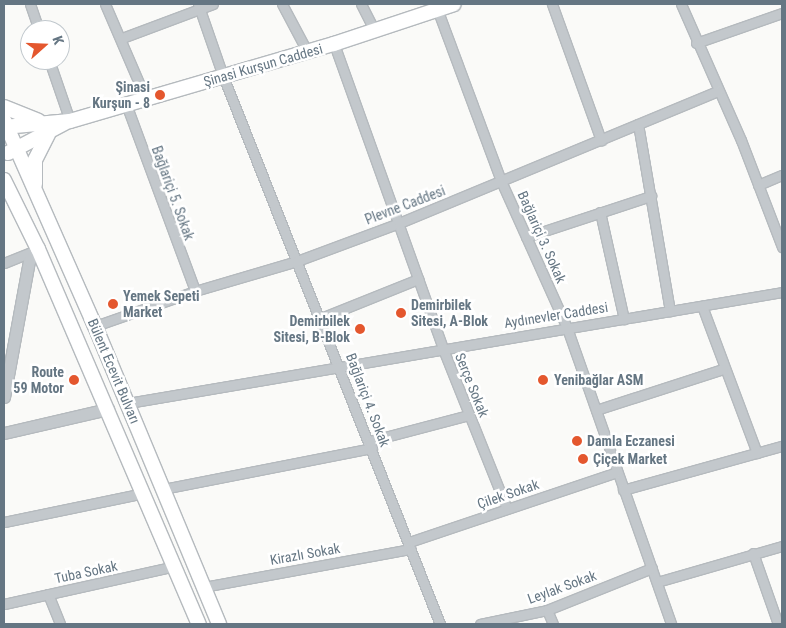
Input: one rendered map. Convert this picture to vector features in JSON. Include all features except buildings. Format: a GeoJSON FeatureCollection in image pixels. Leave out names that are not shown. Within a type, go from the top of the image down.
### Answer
{"type":"FeatureCollection","features":[{"type":"Feature","properties":{"kind":"main road","name":"Şinasi Kurşun Caddesi"},"geometry":{"type":"LineString","coordinates":[[7,137],[52,126],[334,44],[436,6],[454,4]]}},
{"type":"Feature","properties":{"kind":"main road"},"geometry":{"type":"LineString","coordinates":[[4,107],[22,116],[52,126],[43,139],[35,160],[36,194]]}},
{"type":"Feature","properties":{"kind":"main road","name":"Şinasi Kurşun Caddesi"},"geometry":{"type":"LineString","coordinates":[[7,137],[52,126]]}},
{"type":"Feature","properties":{"kind":"main road","name":"Bülent Ecevit Bulvarı"},"geometry":{"type":"LineString","coordinates":[[7,137],[36,194],[95,326],[218,624]]}},
{"type":"Feature","properties":{"kind":"main road","name":"Bülent Ecevit Bulvarı"},"geometry":{"type":"LineString","coordinates":[[5,184],[38,249],[200,624]]}},
{"type":"Feature","properties":{"kind":"street"},"geometry":{"type":"LineString","coordinates":[[30,4],[36,20]]}},
{"type":"Feature","properties":{"kind":"street"},"geometry":{"type":"LineString","coordinates":[[105,4],[122,38],[146,99]]}},
{"type":"Feature","properties":{"kind":"street"},"geometry":{"type":"LineString","coordinates":[[122,38],[199,6],[214,4]]}},
{"type":"Feature","properties":{"kind":"street"},"geometry":{"type":"LineString","coordinates":[[282,4],[307,51]]}},
{"type":"Feature","properties":{"kind":"street"},"geometry":{"type":"LineString","coordinates":[[361,4],[374,30]]}},
{"type":"Feature","properties":{"kind":"street"},"geometry":{"type":"LineString","coordinates":[[552,4],[601,140]]}},
{"type":"Feature","properties":{"kind":"street"},"geometry":{"type":"LineString","coordinates":[[681,4],[758,185],[782,247]]}},
{"type":"Feature","properties":{"kind":"street","name":"Bağlariçi 4. Sokak"},"geometry":{"type":"LineString","coordinates":[[199,6],[224,76],[340,366],[440,624]]}},
{"type":"Feature","properties":{"kind":"street","name":"Bağlariçi 3. Sokak"},"geometry":{"type":"LineString","coordinates":[[436,6],[501,181],[567,328],[671,624]]}},
{"type":"Feature","properties":{"kind":"street"},"geometry":{"type":"LineString","coordinates":[[696,43],[782,13]]}},
{"type":"Feature","properties":{"kind":"street","name":"Serçe Sokak"},"geometry":{"type":"LineString","coordinates":[[334,44],[443,349],[507,509]]}},
{"type":"Feature","properties":{"kind":"street"},"geometry":{"type":"LineString","coordinates":[[52,70],[70,120]]}},
{"type":"Feature","properties":{"kind":"street","name":"Plevne Caddesi"},"geometry":{"type":"LineString","coordinates":[[95,326],[195,291],[297,261],[399,223],[718,91]]}},
{"type":"Feature","properties":{"kind":"street","name":"Bağlariçi 5. Sokak"},"geometry":{"type":"LineString","coordinates":[[126,104],[195,291]]}},
{"type":"Feature","properties":{"kind":"street"},"geometry":{"type":"LineString","coordinates":[[638,124],[670,311]]}},
{"type":"Feature","properties":{"kind":"street"},"geometry":{"type":"LineString","coordinates":[[758,185],[782,175]]}},
{"type":"Feature","properties":{"kind":"street"},"geometry":{"type":"LineString","coordinates":[[526,237],[651,196]]}},
{"type":"Feature","properties":{"kind":"street"},"geometry":{"type":"LineString","coordinates":[[600,212],[624,319]]}},
{"type":"Feature","properties":{"kind":"street"},"geometry":{"type":"LineString","coordinates":[[4,263],[38,249]]}},
{"type":"Feature","properties":{"kind":"street"},"geometry":{"type":"LineString","coordinates":[[4,397],[29,261],[38,249]]}},
{"type":"Feature","properties":{"kind":"street"},"geometry":{"type":"LineString","coordinates":[[320,318],[418,279]]}},
{"type":"Feature","properties":{"kind":"street","name":"Aydınevler Caddesi"},"geometry":{"type":"LineString","coordinates":[[128,403],[782,292]]}},
{"type":"Feature","properties":{"kind":"street"},"geometry":{"type":"LineString","coordinates":[[702,306],[723,369],[757,453]]}},
{"type":"Feature","properties":{"kind":"street"},"geometry":{"type":"LineString","coordinates":[[596,410],[723,369]]}},
{"type":"Feature","properties":{"kind":"street"},"geometry":{"type":"LineString","coordinates":[[4,434],[108,409]]}},
{"type":"Feature","properties":{"kind":"street"},"geometry":{"type":"LineString","coordinates":[[163,489],[371,445],[469,415]]}},
{"type":"Feature","properties":{"kind":"street"},"geometry":{"type":"LineString","coordinates":[[623,490],[782,446]]}},
{"type":"Feature","properties":{"kind":"street","name":"Çilek Sokak"},"geometry":{"type":"LineString","coordinates":[[410,545],[507,509],[617,472]]}},
{"type":"Feature","properties":{"kind":"street"},"geometry":{"type":"LineString","coordinates":[[4,522],[144,493]]}},
{"type":"Feature","properties":{"kind":"street","name":"Kirazlı Sokak"},"geometry":{"type":"LineString","coordinates":[[203,587],[410,545]]}},
{"type":"Feature","properties":{"kind":"street"},"geometry":{"type":"LineString","coordinates":[[656,582],[782,546]]}},
{"type":"Feature","properties":{"kind":"street"},"geometry":{"type":"LineString","coordinates":[[753,553],[778,624]]}},
{"type":"Feature","properties":{"kind":"street","name":"Tuba Sokak"},"geometry":{"type":"LineString","coordinates":[[4,604],[175,566]]}},
{"type":"Feature","properties":{"kind":"street","name":"Leylak Sokak"},"geometry":{"type":"LineString","coordinates":[[480,624],[548,610],[652,568]]}},
{"type":"Feature","properties":{"kind":"street"},"geometry":{"type":"LineString","coordinates":[[48,594],[60,624]]}},
{"type":"Feature","properties":{"kind":"street"},"geometry":{"type":"LineString","coordinates":[[548,610],[553,624]]}},
{"type":"Feature","properties":{"kind":"place","name":"Şinasi Kurşun - 8"},"geometry":{"type":"Point","coordinates":[160,95]}},
{"type":"Feature","properties":{"kind":"place","name":"Yemek Sepeti Market"},"geometry":{"type":"Point","coordinates":[113,304]}},
{"type":"Feature","properties":{"kind":"place","name":"Demirbilek Sitesi, A-Blok"},"geometry":{"type":"Point","coordinates":[401,313]}},
{"type":"Feature","properties":{"kind":"place","name":"Demirbilek Sitesi, B-Blok"},"geometry":{"type":"Point","coordinates":[360,329]}},
{"type":"Feature","properties":{"kind":"place","name":"Route 59 Motor"},"geometry":{"type":"Point","coordinates":[74,380]}},
{"type":"Feature","properties":{"kind":"place","name":"Yenibağlar ASM"},"geometry":{"type":"Point","coordinates":[543,380]}},
{"type":"Feature","properties":{"kind":"place","name":"Damla Eczanesi"},"geometry":{"type":"Point","coordinates":[577,441]}},
{"type":"Feature","properties":{"kind":"place","name":"Çiçek Market"},"geometry":{"type":"Point","coordinates":[583,459]}}]}
